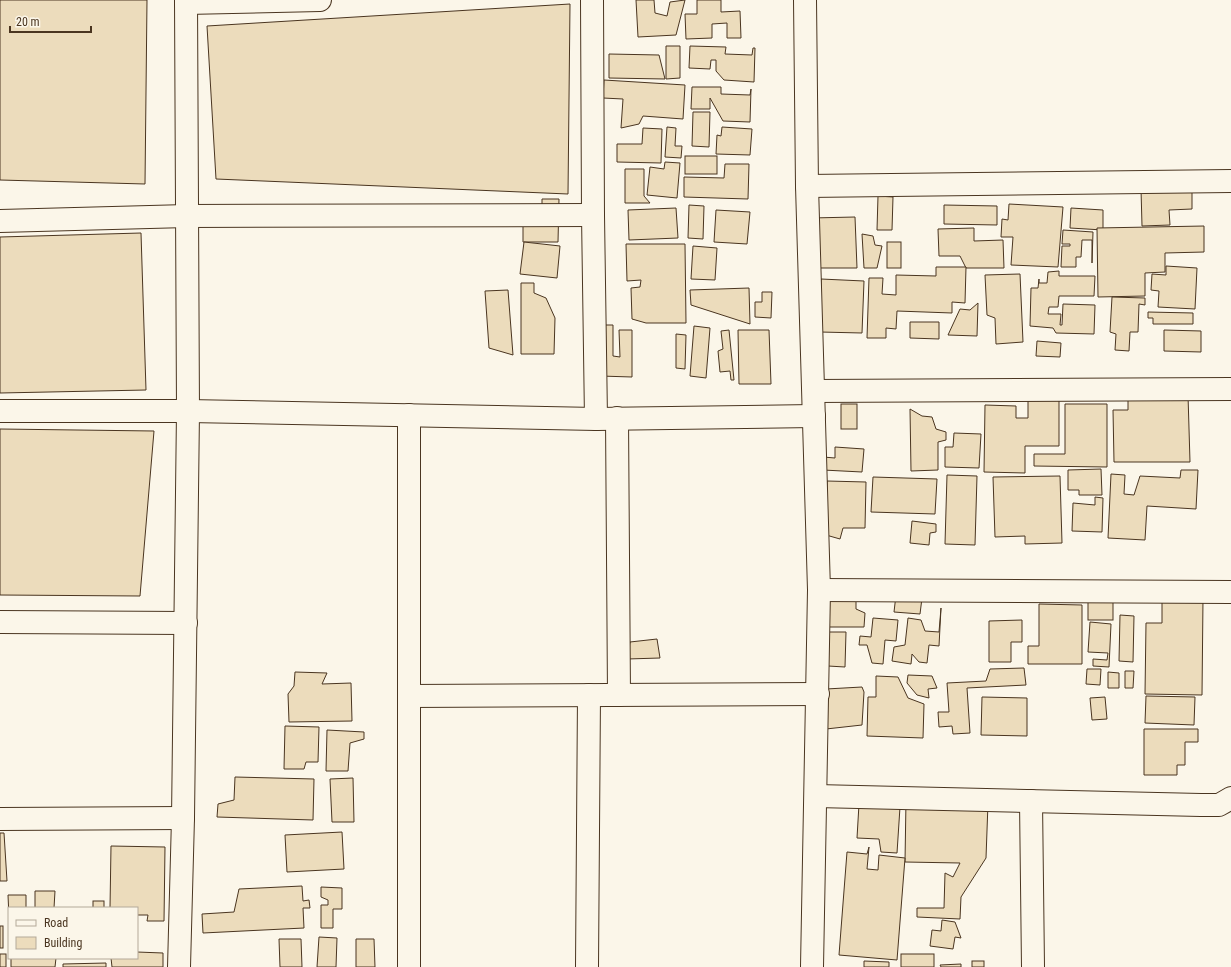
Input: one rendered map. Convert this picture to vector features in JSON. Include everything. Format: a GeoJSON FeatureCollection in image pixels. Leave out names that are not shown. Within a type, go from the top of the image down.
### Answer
{"type":"FeatureCollection","features":[{"type":"Feature","properties":{"kind":"street"},"geometry":{"type":"LineString","coordinates":[[179,967],[183,818],[188,411],[186,2],[320,0]]}},
{"type":"Feature","properties":{"kind":"street"},"geometry":{"type":"LineString","coordinates":[[592,0],[593,215],[607,418],[619,695]]}},
{"type":"Feature","properties":{"kind":"street"},"geometry":{"type":"LineString","coordinates":[[805,0],[807,186],[819,590],[812,967]]}},
{"type":"Feature","properties":{"kind":"street"},"geometry":{"type":"LineString","coordinates":[[807,186],[1231,181]]}},
{"type":"Feature","properties":{"kind":"street"},"geometry":{"type":"LineString","coordinates":[[0,221],[187,216],[593,215]]}},
{"type":"Feature","properties":{"kind":"street"},"geometry":{"type":"LineString","coordinates":[[814,391],[1231,389]]}},
{"type":"Feature","properties":{"kind":"street"},"geometry":{"type":"LineString","coordinates":[[0,411],[188,411],[607,418],[814,416]]}},
{"type":"Feature","properties":{"kind":"street"},"geometry":{"type":"LineString","coordinates":[[409,415],[409,967]]}},
{"type":"Feature","properties":{"kind":"street"},"geometry":{"type":"LineString","coordinates":[[819,590],[1231,592]]}},
{"type":"Feature","properties":{"kind":"street"},"geometry":{"type":"LineString","coordinates":[[0,622],[186,623]]}},
{"type":"Feature","properties":{"kind":"street"},"geometry":{"type":"LineString","coordinates":[[409,696],[818,694]]}},
{"type":"Feature","properties":{"kind":"street"},"geometry":{"type":"LineString","coordinates":[[587,967],[589,695]]}},
{"type":"Feature","properties":{"kind":"street"},"geometry":{"type":"LineString","coordinates":[[816,796],[1207,805],[1219,805],[1231,798]]}},
{"type":"Feature","properties":{"kind":"street"},"geometry":{"type":"LineString","coordinates":[[1031,801],[1033,967]]}},
{"type":"Feature","properties":{"kind":"street"},"geometry":{"type":"LineString","coordinates":[[0,819],[183,818]]}},
{"type":"Feature","properties":{"kind":"building"},"geometry":{"type":"Polygon","coordinates":[[[0,0],[147,0],[145,184],[0,180],[0,0]]]}},
{"type":"Feature","properties":{"kind":"building"},"geometry":{"type":"Polygon","coordinates":[[[636,0],[654,0],[655,13],[667,16],[670,2],[685,0],[676,35],[638,37],[636,0]]]}},
{"type":"Feature","properties":{"kind":"building"},"geometry":{"type":"Polygon","coordinates":[[[697,0],[721,0],[721,12],[740,11],[741,38],[727,38],[727,23],[712,24],[712,38],[686,39],[685,14],[697,14],[697,0]]]}},
{"type":"Feature","properties":{"kind":"building"},"geometry":{"type":"Polygon","coordinates":[[[570,4],[568,194],[216,179],[207,26],[570,4]]]}},
{"type":"Feature","properties":{"kind":"building"},"geometry":{"type":"Polygon","coordinates":[[[666,46],[680,46],[680,78],[666,79],[666,46]]]}},
{"type":"Feature","properties":{"kind":"building"},"geometry":{"type":"Polygon","coordinates":[[[690,46],[726,47],[725,54],[752,55],[753,48],[755,48],[754,82],[724,80],[716,71],[716,60],[711,60],[710,69],[689,68],[690,46]]]}},
{"type":"Feature","properties":{"kind":"building"},"geometry":{"type":"Polygon","coordinates":[[[609,54],[659,55],[665,79],[609,78],[609,54]]]}},
{"type":"Feature","properties":{"kind":"building"},"geometry":{"type":"Polygon","coordinates":[[[604,80],[685,85],[683,119],[643,116],[639,124],[621,128],[623,99],[603,98],[604,80]]]}},
{"type":"Feature","properties":{"kind":"building"},"geometry":{"type":"Polygon","coordinates":[[[692,87],[721,87],[721,94],[750,95],[751,89],[750,122],[723,121],[710,98],[710,109],[691,109],[692,87]]]}},
{"type":"Feature","properties":{"kind":"building"},"geometry":{"type":"Polygon","coordinates":[[[693,112],[710,112],[709,147],[692,146],[693,112]]]}},
{"type":"Feature","properties":{"kind":"building"},"geometry":{"type":"Polygon","coordinates":[[[667,127],[676,128],[675,146],[682,146],[681,158],[665,157],[667,127]]]}},
{"type":"Feature","properties":{"kind":"building"},"geometry":{"type":"Polygon","coordinates":[[[722,127],[752,129],[750,155],[716,154],[717,135],[721,136],[722,127]]]}},
{"type":"Feature","properties":{"kind":"building"},"geometry":{"type":"Polygon","coordinates":[[[643,128],[662,129],[661,163],[617,162],[617,144],[642,144],[643,128]]]}},
{"type":"Feature","properties":{"kind":"building"},"geometry":{"type":"Polygon","coordinates":[[[685,156],[717,156],[717,174],[685,174],[685,156]]]}},
{"type":"Feature","properties":{"kind":"building"},"geometry":{"type":"Polygon","coordinates":[[[665,162],[680,163],[677,198],[647,195],[650,167],[664,169],[665,162]]]}},
{"type":"Feature","properties":{"kind":"building"},"geometry":{"type":"Polygon","coordinates":[[[725,164],[749,164],[748,199],[684,197],[684,177],[724,178],[725,164]]]}},
{"type":"Feature","properties":{"kind":"building"},"geometry":{"type":"Polygon","coordinates":[[[625,169],[644,169],[644,196],[650,203],[625,203],[625,169]]]}},
{"type":"Feature","properties":{"kind":"building"},"geometry":{"type":"Polygon","coordinates":[[[1192,188],[1192,209],[1169,210],[1170,225],[1142,226],[1141,189],[1192,188]]]}},
{"type":"Feature","properties":{"kind":"building"},"geometry":{"type":"Polygon","coordinates":[[[878,196],[893,197],[892,230],[877,230],[878,196]]]}},
{"type":"Feature","properties":{"kind":"building"},"geometry":{"type":"Polygon","coordinates":[[[542,199],[559,199],[558,242],[523,242],[523,222],[542,222],[542,199]]]}},
{"type":"Feature","properties":{"kind":"building"},"geometry":{"type":"Polygon","coordinates":[[[1009,204],[1063,207],[1058,267],[1011,265],[1013,237],[1001,237],[1002,219],[1008,220],[1009,204]]]}},
{"type":"Feature","properties":{"kind":"building"},"geometry":{"type":"Polygon","coordinates":[[[689,205],[704,206],[703,239],[688,238],[689,205]]]}},
{"type":"Feature","properties":{"kind":"building"},"geometry":{"type":"Polygon","coordinates":[[[944,205],[997,206],[997,225],[944,224],[944,205]]]}},
{"type":"Feature","properties":{"kind":"building"},"geometry":{"type":"Polygon","coordinates":[[[676,208],[678,238],[629,240],[628,210],[676,208]]]}},
{"type":"Feature","properties":{"kind":"building"},"geometry":{"type":"Polygon","coordinates":[[[1071,208],[1103,210],[1103,230],[1070,228],[1071,208]]]}},
{"type":"Feature","properties":{"kind":"building"},"geometry":{"type":"Polygon","coordinates":[[[716,210],[750,212],[747,244],[714,242],[716,210]]]}},
{"type":"Feature","properties":{"kind":"building"},"geometry":{"type":"Polygon","coordinates":[[[855,217],[857,268],[812,268],[811,218],[855,217]]]}},
{"type":"Feature","properties":{"kind":"building"},"geometry":{"type":"Polygon","coordinates":[[[1204,226],[1204,252],[1165,253],[1165,272],[1145,273],[1145,296],[1098,297],[1097,228],[1204,226]]]}},
{"type":"Feature","properties":{"kind":"building"},"geometry":{"type":"Polygon","coordinates":[[[974,228],[974,241],[1003,240],[1004,268],[966,268],[960,256],[939,256],[938,229],[974,228]]]}},
{"type":"Feature","properties":{"kind":"building"},"geometry":{"type":"Polygon","coordinates":[[[1063,230],[1093,232],[1092,263],[1092,240],[1082,240],[1081,257],[1076,257],[1076,267],[1061,267],[1062,246],[1070,246],[1070,244],[1062,244],[1063,230]]]}},
{"type":"Feature","properties":{"kind":"building"},"geometry":{"type":"Polygon","coordinates":[[[141,233],[146,390],[0,393],[0,237],[141,233]]]}},
{"type":"Feature","properties":{"kind":"building"},"geometry":{"type":"Polygon","coordinates":[[[862,234],[873,236],[875,245],[882,246],[877,268],[864,268],[862,234]]]}},
{"type":"Feature","properties":{"kind":"building"},"geometry":{"type":"Polygon","coordinates":[[[524,242],[560,246],[557,278],[520,274],[524,242]]]}},
{"type":"Feature","properties":{"kind":"building"},"geometry":{"type":"Polygon","coordinates":[[[887,242],[901,242],[901,268],[887,268],[887,242]]]}},
{"type":"Feature","properties":{"kind":"building"},"geometry":{"type":"Polygon","coordinates":[[[626,244],[685,244],[686,323],[646,323],[632,319],[631,288],[640,287],[641,280],[627,281],[626,244]]]}},
{"type":"Feature","properties":{"kind":"building"},"geometry":{"type":"Polygon","coordinates":[[[693,246],[717,248],[715,280],[691,279],[693,246]]]}},
{"type":"Feature","properties":{"kind":"building"},"geometry":{"type":"Polygon","coordinates":[[[1166,266],[1197,268],[1195,309],[1158,307],[1159,291],[1151,290],[1152,274],[1166,275],[1166,266]]]}},
{"type":"Feature","properties":{"kind":"building"},"geometry":{"type":"Polygon","coordinates":[[[936,267],[966,267],[965,303],[952,302],[952,313],[897,311],[896,329],[886,328],[886,338],[867,338],[869,278],[883,278],[882,294],[896,295],[896,275],[936,276],[936,267]]]}},
{"type":"Feature","properties":{"kind":"building"},"geometry":{"type":"Polygon","coordinates":[[[1059,271],[1059,276],[1095,276],[1094,296],[1059,296],[1058,307],[1049,307],[1048,314],[1061,314],[1060,325],[1062,325],[1063,304],[1095,305],[1094,334],[1056,333],[1053,328],[1030,326],[1031,288],[1038,288],[1039,279],[1039,283],[1047,283],[1048,272],[1059,271]]]}},
{"type":"Feature","properties":{"kind":"building"},"geometry":{"type":"Polygon","coordinates":[[[1020,274],[1023,342],[996,344],[995,318],[987,315],[985,275],[1020,274]]]}},
{"type":"Feature","properties":{"kind":"building"},"geometry":{"type":"Polygon","coordinates":[[[821,279],[864,281],[862,333],[820,332],[821,279]]]}},
{"type":"Feature","properties":{"kind":"building"},"geometry":{"type":"Polygon","coordinates":[[[521,283],[534,283],[534,293],[546,298],[555,318],[554,354],[521,354],[521,283]]]}},
{"type":"Feature","properties":{"kind":"building"},"geometry":{"type":"Polygon","coordinates":[[[749,288],[750,324],[691,305],[690,290],[749,288]]]}},
{"type":"Feature","properties":{"kind":"building"},"geometry":{"type":"Polygon","coordinates":[[[508,290],[513,355],[489,348],[485,291],[508,290]]]}},
{"type":"Feature","properties":{"kind":"building"},"geometry":{"type":"Polygon","coordinates":[[[762,292],[772,292],[771,318],[755,317],[755,302],[762,302],[762,292]]]}},
{"type":"Feature","properties":{"kind":"building"},"geometry":{"type":"Polygon","coordinates":[[[1112,297],[1145,298],[1145,305],[1139,304],[1138,332],[1130,332],[1129,351],[1115,350],[1116,334],[1110,332],[1112,297]]]}},
{"type":"Feature","properties":{"kind":"building"},"geometry":{"type":"Polygon","coordinates":[[[978,303],[977,336],[948,335],[960,309],[970,310],[978,303]]]}},
{"type":"Feature","properties":{"kind":"building"},"geometry":{"type":"Polygon","coordinates":[[[1148,312],[1193,313],[1193,324],[1153,324],[1153,318],[1148,318],[1148,312]]]}},
{"type":"Feature","properties":{"kind":"building"},"geometry":{"type":"Polygon","coordinates":[[[910,322],[939,322],[939,339],[910,338],[910,322]]]}},
{"type":"Feature","properties":{"kind":"building"},"geometry":{"type":"Polygon","coordinates":[[[600,325],[613,325],[613,356],[620,357],[619,330],[632,330],[632,377],[600,376],[600,325]]]}},
{"type":"Feature","properties":{"kind":"building"},"geometry":{"type":"Polygon","coordinates":[[[694,326],[710,328],[706,378],[690,376],[694,326]]]}},
{"type":"Feature","properties":{"kind":"building"},"geometry":{"type":"Polygon","coordinates":[[[729,330],[734,380],[731,380],[730,371],[720,372],[718,351],[723,349],[721,331],[729,330]]]}},
{"type":"Feature","properties":{"kind":"building"},"geometry":{"type":"Polygon","coordinates":[[[738,330],[769,330],[771,384],[739,384],[738,330]]]}},
{"type":"Feature","properties":{"kind":"building"},"geometry":{"type":"Polygon","coordinates":[[[1164,330],[1201,331],[1201,352],[1164,351],[1164,330]]]}},
{"type":"Feature","properties":{"kind":"building"},"geometry":{"type":"Polygon","coordinates":[[[676,334],[686,335],[685,369],[676,368],[676,334]]]}},
{"type":"Feature","properties":{"kind":"building"},"geometry":{"type":"Polygon","coordinates":[[[1037,341],[1061,343],[1060,357],[1036,356],[1037,341]]]}},
{"type":"Feature","properties":{"kind":"building"},"geometry":{"type":"Polygon","coordinates":[[[1128,395],[1188,395],[1190,462],[1114,462],[1113,410],[1128,410],[1128,395]]]}},
{"type":"Feature","properties":{"kind":"building"},"geometry":{"type":"Polygon","coordinates":[[[1028,400],[1059,400],[1059,446],[1025,446],[1025,473],[984,472],[985,405],[1016,406],[1016,418],[1028,418],[1028,400]]]}},
{"type":"Feature","properties":{"kind":"building"},"geometry":{"type":"Polygon","coordinates":[[[841,404],[857,404],[857,429],[841,429],[841,404]]]}},
{"type":"Feature","properties":{"kind":"building"},"geometry":{"type":"Polygon","coordinates":[[[1065,404],[1107,404],[1107,467],[1034,466],[1034,454],[1065,454],[1065,404]]]}},
{"type":"Feature","properties":{"kind":"building"},"geometry":{"type":"Polygon","coordinates":[[[910,409],[922,416],[932,417],[936,429],[946,432],[946,440],[938,442],[938,470],[911,471],[910,409]]]}},
{"type":"Feature","properties":{"kind":"building"},"geometry":{"type":"Polygon","coordinates":[[[0,429],[154,431],[140,596],[0,595],[0,429]]]}},
{"type":"Feature","properties":{"kind":"building"},"geometry":{"type":"Polygon","coordinates":[[[954,433],[981,434],[979,468],[945,467],[945,447],[953,447],[954,433]]]}},
{"type":"Feature","properties":{"kind":"building"},"geometry":{"type":"Polygon","coordinates":[[[835,447],[864,449],[862,472],[823,470],[823,457],[835,458],[835,447]]]}},
{"type":"Feature","properties":{"kind":"building"},"geometry":{"type":"Polygon","coordinates":[[[1101,469],[1102,495],[1079,495],[1079,490],[1068,490],[1068,470],[1101,469]]]}},
{"type":"Feature","properties":{"kind":"building"},"geometry":{"type":"Polygon","coordinates":[[[1181,470],[1198,470],[1196,509],[1147,506],[1145,540],[1108,538],[1111,474],[1125,475],[1124,494],[1134,495],[1140,476],[1180,478],[1181,470]]]}},
{"type":"Feature","properties":{"kind":"building"},"geometry":{"type":"Polygon","coordinates":[[[947,475],[977,476],[975,545],[945,544],[947,475]]]}},
{"type":"Feature","properties":{"kind":"building"},"geometry":{"type":"Polygon","coordinates":[[[1060,476],[1062,543],[1025,544],[1025,536],[995,537],[993,477],[1060,476]]]}},
{"type":"Feature","properties":{"kind":"building"},"geometry":{"type":"Polygon","coordinates":[[[873,477],[937,479],[935,514],[871,512],[873,477]]]}},
{"type":"Feature","properties":{"kind":"building"},"geometry":{"type":"Polygon","coordinates":[[[827,481],[866,482],[865,528],[843,528],[840,539],[826,535],[827,481]]]}},
{"type":"Feature","properties":{"kind":"building"},"geometry":{"type":"Polygon","coordinates":[[[1095,497],[1103,498],[1102,532],[1072,531],[1073,503],[1095,505],[1095,497]]]}},
{"type":"Feature","properties":{"kind":"building"},"geometry":{"type":"Polygon","coordinates":[[[912,521],[936,524],[936,532],[930,533],[929,545],[910,543],[912,521]]]}},
{"type":"Feature","properties":{"kind":"building"},"geometry":{"type":"Polygon","coordinates":[[[1088,592],[1113,592],[1113,620],[1088,620],[1088,592]]]}},
{"type":"Feature","properties":{"kind":"building"},"geometry":{"type":"Polygon","coordinates":[[[827,595],[856,596],[856,609],[865,613],[864,627],[827,627],[827,595]]]}},
{"type":"Feature","properties":{"kind":"building"},"geometry":{"type":"Polygon","coordinates":[[[896,595],[922,598],[920,614],[894,612],[896,595]]]}},
{"type":"Feature","properties":{"kind":"building"},"geometry":{"type":"Polygon","coordinates":[[[1162,598],[1203,599],[1202,695],[1145,694],[1146,623],[1162,623],[1162,598]]]}},
{"type":"Feature","properties":{"kind":"building"},"geometry":{"type":"Polygon","coordinates":[[[1039,604],[1082,605],[1082,664],[1028,664],[1028,646],[1039,646],[1039,604]]]}},
{"type":"Feature","properties":{"kind":"building"},"geometry":{"type":"Polygon","coordinates":[[[941,608],[939,646],[929,645],[927,663],[919,662],[912,654],[911,664],[892,661],[894,647],[905,645],[908,618],[921,620],[925,631],[939,632],[941,608]]]}},
{"type":"Feature","properties":{"kind":"building"},"geometry":{"type":"Polygon","coordinates":[[[1120,615],[1134,616],[1133,662],[1119,661],[1120,615]]]}},
{"type":"Feature","properties":{"kind":"building"},"geometry":{"type":"Polygon","coordinates":[[[873,618],[898,620],[896,641],[885,640],[883,664],[872,663],[867,645],[859,645],[860,636],[871,637],[873,618]]]}},
{"type":"Feature","properties":{"kind":"building"},"geometry":{"type":"Polygon","coordinates":[[[1022,620],[1022,642],[1011,642],[1011,662],[989,662],[989,621],[1022,620]]]}},
{"type":"Feature","properties":{"kind":"building"},"geometry":{"type":"Polygon","coordinates":[[[1090,622],[1111,624],[1109,667],[1093,666],[1093,659],[1107,660],[1108,653],[1088,652],[1090,622]]]}},
{"type":"Feature","properties":{"kind":"building"},"geometry":{"type":"Polygon","coordinates":[[[829,632],[846,632],[845,667],[828,666],[829,632]]]}},
{"type":"Feature","properties":{"kind":"building"},"geometry":{"type":"Polygon","coordinates":[[[657,639],[660,658],[627,659],[630,642],[657,639]]]}},
{"type":"Feature","properties":{"kind":"building"},"geometry":{"type":"Polygon","coordinates":[[[1024,668],[1026,685],[967,688],[970,733],[953,734],[952,726],[939,727],[938,712],[949,712],[947,683],[986,681],[990,669],[1024,668]]]}},
{"type":"Feature","properties":{"kind":"building"},"geometry":{"type":"Polygon","coordinates":[[[1087,669],[1101,669],[1100,685],[1086,684],[1087,669]]]}},
{"type":"Feature","properties":{"kind":"building"},"geometry":{"type":"Polygon","coordinates":[[[1125,671],[1134,671],[1133,688],[1125,688],[1125,671]]]}},
{"type":"Feature","properties":{"kind":"building"},"geometry":{"type":"Polygon","coordinates":[[[295,672],[327,673],[322,684],[351,683],[352,721],[289,722],[288,694],[294,686],[295,672]]]}},
{"type":"Feature","properties":{"kind":"building"},"geometry":{"type":"Polygon","coordinates":[[[1108,672],[1119,673],[1119,688],[1108,688],[1108,672]]]}},
{"type":"Feature","properties":{"kind":"building"},"geometry":{"type":"Polygon","coordinates":[[[908,675],[932,676],[937,688],[928,689],[929,698],[917,695],[907,683],[908,675]]]}},
{"type":"Feature","properties":{"kind":"building"},"geometry":{"type":"Polygon","coordinates":[[[876,676],[898,677],[908,698],[924,704],[923,738],[867,736],[868,697],[876,697],[876,676]]]}},
{"type":"Feature","properties":{"kind":"building"},"geometry":{"type":"Polygon","coordinates":[[[862,687],[864,692],[862,725],[826,729],[826,689],[862,687]]]}},
{"type":"Feature","properties":{"kind":"building"},"geometry":{"type":"Polygon","coordinates":[[[1146,696],[1195,697],[1194,725],[1145,723],[1146,696]]]}},
{"type":"Feature","properties":{"kind":"building"},"geometry":{"type":"Polygon","coordinates":[[[982,697],[1027,698],[1027,736],[981,735],[982,697]]]}},
{"type":"Feature","properties":{"kind":"building"},"geometry":{"type":"Polygon","coordinates":[[[1105,697],[1107,719],[1092,720],[1090,698],[1105,697]]]}},
{"type":"Feature","properties":{"kind":"building"},"geometry":{"type":"Polygon","coordinates":[[[285,726],[319,727],[318,762],[306,762],[304,769],[284,769],[285,726]]]}},
{"type":"Feature","properties":{"kind":"building"},"geometry":{"type":"Polygon","coordinates":[[[1144,729],[1198,729],[1198,742],[1185,742],[1185,765],[1177,765],[1177,775],[1144,775],[1144,729]]]}},
{"type":"Feature","properties":{"kind":"building"},"geometry":{"type":"Polygon","coordinates":[[[327,730],[364,732],[364,739],[350,743],[348,771],[326,771],[327,730]]]}},
{"type":"Feature","properties":{"kind":"building"},"geometry":{"type":"Polygon","coordinates":[[[235,777],[314,779],[313,820],[217,817],[218,804],[234,800],[235,777]]]}},
{"type":"Feature","properties":{"kind":"building"},"geometry":{"type":"Polygon","coordinates":[[[353,778],[354,822],[332,822],[330,779],[353,778]]]}},
{"type":"Feature","properties":{"kind":"building"},"geometry":{"type":"Polygon","coordinates":[[[906,800],[988,803],[986,858],[961,897],[960,919],[917,917],[917,908],[944,908],[945,873],[953,877],[960,863],[905,862],[906,800]]]}},
{"type":"Feature","properties":{"kind":"building"},"geometry":{"type":"Polygon","coordinates":[[[859,804],[900,807],[897,853],[881,852],[879,839],[857,838],[859,804]]]}},
{"type":"Feature","properties":{"kind":"building"},"geometry":{"type":"Polygon","coordinates":[[[342,832],[344,869],[287,872],[285,835],[342,832]]]}},
{"type":"Feature","properties":{"kind":"building"},"geometry":{"type":"Polygon","coordinates":[[[0,833],[4,833],[7,881],[0,881],[0,833]]]}},
{"type":"Feature","properties":{"kind":"building"},"geometry":{"type":"Polygon","coordinates":[[[111,846],[165,847],[164,921],[147,921],[148,915],[138,915],[138,907],[110,907],[111,846]]]}},
{"type":"Feature","properties":{"kind":"building"},"geometry":{"type":"Polygon","coordinates":[[[869,847],[867,869],[878,870],[879,855],[905,858],[897,960],[839,955],[847,852],[867,854],[869,847]]]}},
{"type":"Feature","properties":{"kind":"building"},"geometry":{"type":"Polygon","coordinates":[[[302,886],[303,901],[309,900],[310,908],[303,908],[304,928],[203,933],[202,914],[234,912],[239,889],[302,886]]]}},
{"type":"Feature","properties":{"kind":"building"},"geometry":{"type":"Polygon","coordinates":[[[321,887],[342,888],[342,909],[333,909],[333,928],[321,928],[321,905],[328,905],[328,900],[321,897],[321,887]]]}},
{"type":"Feature","properties":{"kind":"building"},"geometry":{"type":"Polygon","coordinates":[[[35,891],[55,891],[54,907],[35,907],[35,891]]]}},
{"type":"Feature","properties":{"kind":"building"},"geometry":{"type":"Polygon","coordinates":[[[8,895],[26,895],[26,907],[9,907],[8,895]]]}},
{"type":"Feature","properties":{"kind":"building"},"geometry":{"type":"Polygon","coordinates":[[[93,901],[104,901],[104,907],[93,907],[93,901]]]}},
{"type":"Feature","properties":{"kind":"building"},"geometry":{"type":"Polygon","coordinates":[[[942,920],[955,922],[961,938],[955,937],[953,949],[930,946],[932,930],[941,931],[942,920]]]}},
{"type":"Feature","properties":{"kind":"building"},"geometry":{"type":"Polygon","coordinates":[[[0,926],[3,926],[3,948],[0,948],[0,926]]]}},
{"type":"Feature","properties":{"kind":"building"},"geometry":{"type":"Polygon","coordinates":[[[319,937],[337,938],[336,967],[317,967],[319,937]]]}},
{"type":"Feature","properties":{"kind":"building"},"geometry":{"type":"Polygon","coordinates":[[[279,939],[301,939],[302,967],[280,967],[279,939]]]}},
{"type":"Feature","properties":{"kind":"building"},"geometry":{"type":"Polygon","coordinates":[[[356,939],[374,939],[375,967],[356,967],[356,939]]]}},
{"type":"Feature","properties":{"kind":"building"},"geometry":{"type":"Polygon","coordinates":[[[138,952],[163,953],[163,967],[112,967],[111,959],[138,959],[138,952]]]}},
{"type":"Feature","properties":{"kind":"building"},"geometry":{"type":"Polygon","coordinates":[[[0,954],[6,954],[6,967],[0,967],[0,954]]]}},
{"type":"Feature","properties":{"kind":"building"},"geometry":{"type":"Polygon","coordinates":[[[901,954],[934,954],[934,967],[901,967],[901,954]]]}},
{"type":"Feature","properties":{"kind":"building"},"geometry":{"type":"Polygon","coordinates":[[[11,959],[56,959],[55,967],[11,967],[11,959]]]}},
{"type":"Feature","properties":{"kind":"building"},"geometry":{"type":"Polygon","coordinates":[[[864,961],[889,962],[889,967],[864,967],[864,961]]]}},
{"type":"Feature","properties":{"kind":"building"},"geometry":{"type":"Polygon","coordinates":[[[972,961],[984,961],[984,967],[972,967],[972,961]]]}},
{"type":"Feature","properties":{"kind":"building"},"geometry":{"type":"Polygon","coordinates":[[[106,963],[106,967],[63,967],[63,964],[106,963]]]}},
{"type":"Feature","properties":{"kind":"building"},"geometry":{"type":"Polygon","coordinates":[[[961,964],[961,967],[941,967],[940,965],[961,964]]]}}]}
